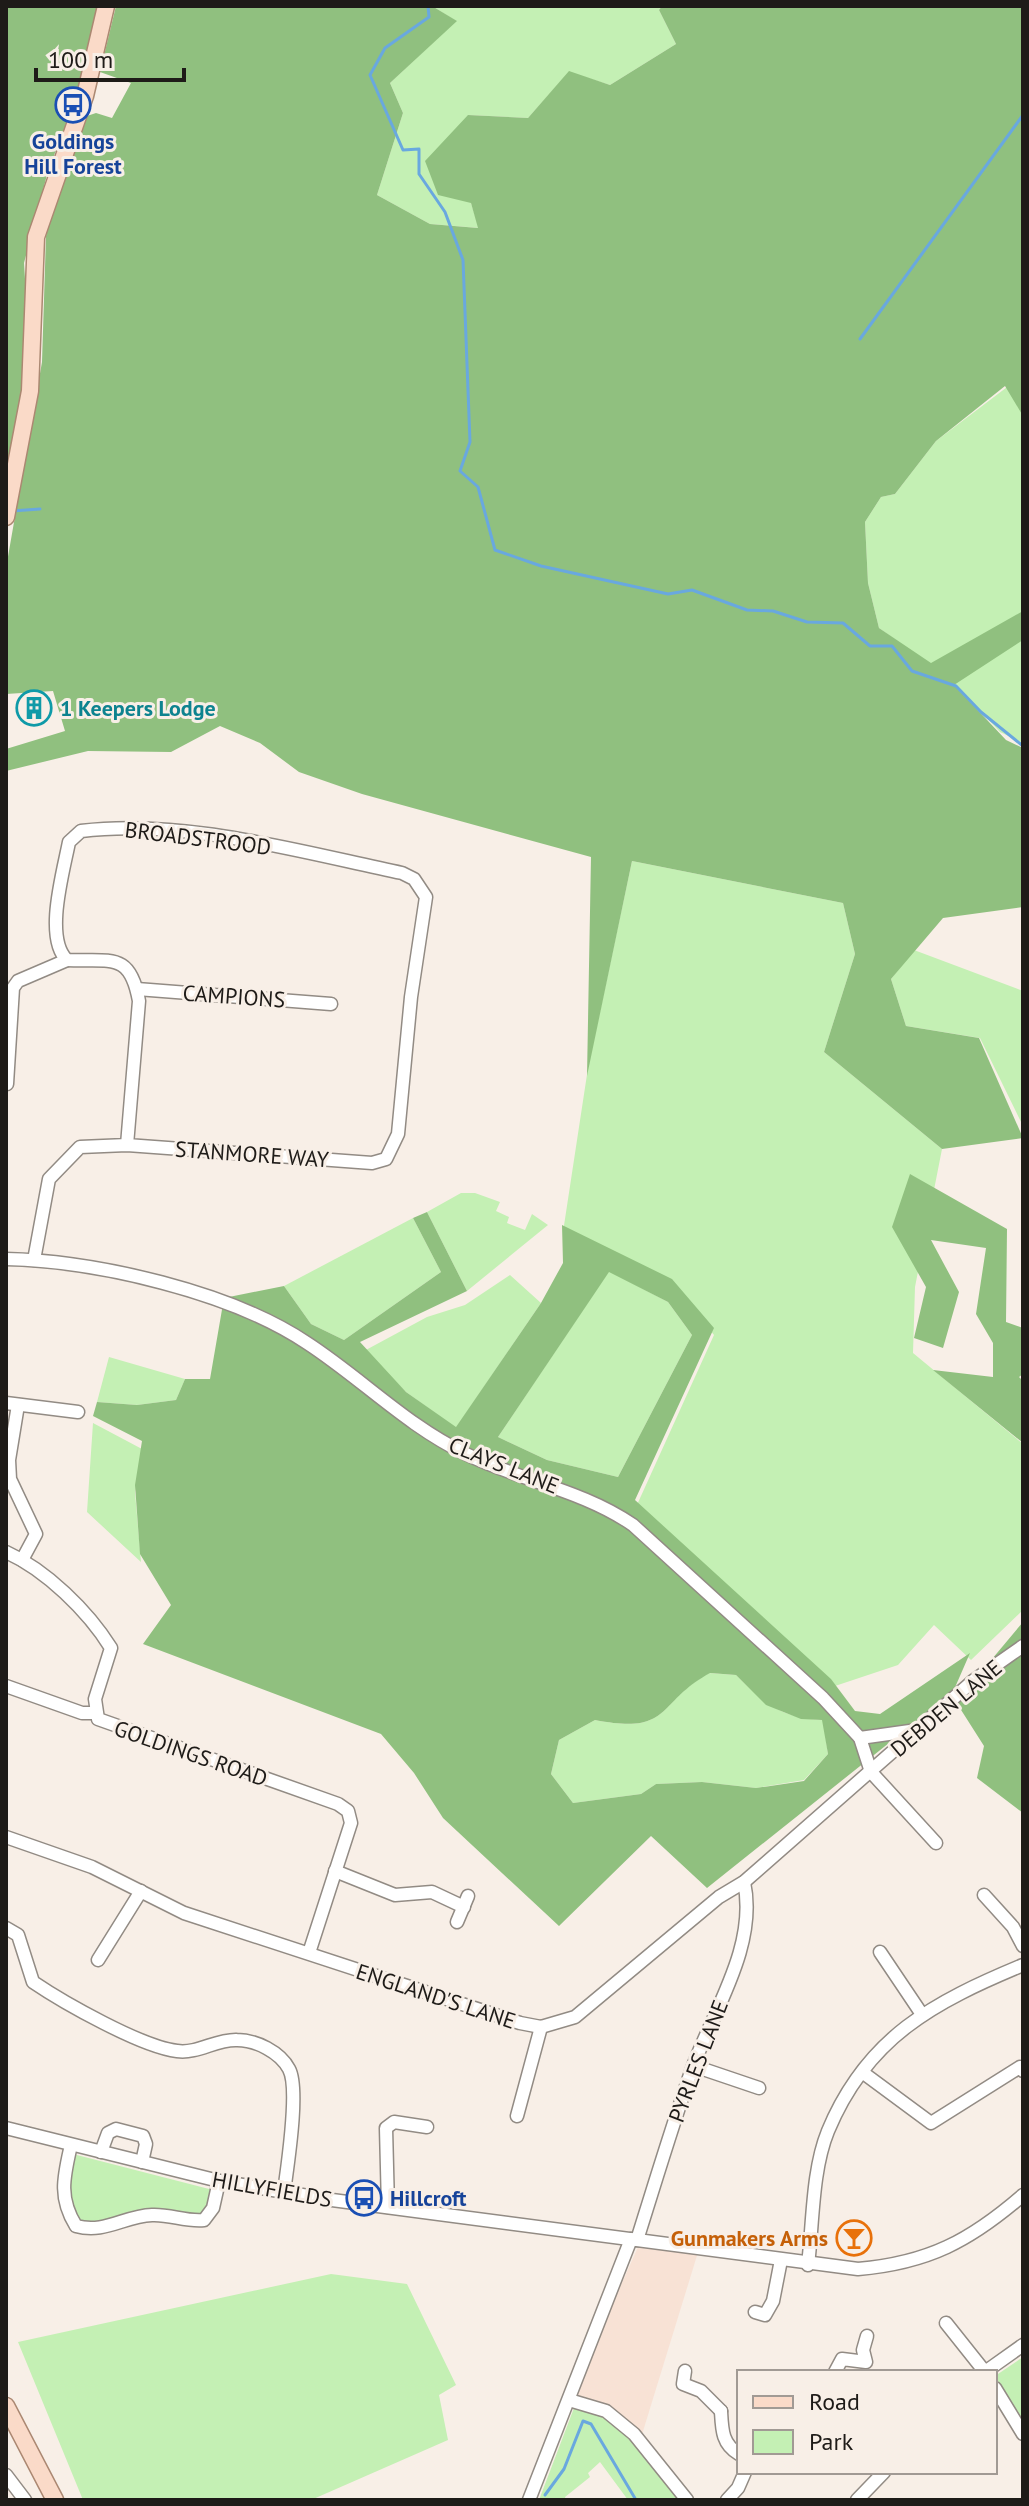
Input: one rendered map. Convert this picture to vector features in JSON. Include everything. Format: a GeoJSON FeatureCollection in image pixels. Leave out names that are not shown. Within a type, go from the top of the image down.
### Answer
{"type":"FeatureCollection","features":[{"type":"Feature","properties":{"kind":"main road"},"geometry":{"type":"LineString","coordinates":[[6,517],[30,391],[36,237],[85,96],[106,6]]}},
{"type":"Feature","properties":{"kind":"main road"},"geometry":{"type":"LineString","coordinates":[[6,2406],[55,2500]]}},
{"type":"Feature","properties":{"kind":"street","name":"BROADSTROOD"},"geometry":{"type":"LineString","coordinates":[[67,960],[58,952],[54,934],[69,842],[81,831],[158,829],[275,847],[402,873],[414,879],[426,897],[411,997]]}},
{"type":"Feature","properties":{"kind":"street"},"geometry":{"type":"LineString","coordinates":[[7,1084],[13,988],[18,981],[67,960],[114,962],[130,968],[139,1001],[127,1145]]}},
{"type":"Feature","properties":{"kind":"street","name":"CAMPIONS"},"geometry":{"type":"LineString","coordinates":[[137,989],[331,1004]]}},
{"type":"Feature","properties":{"kind":"street","name":"STANMORE WAY"},"geometry":{"type":"LineString","coordinates":[[34,1260],[43,1198],[56,1168],[80,1147],[127,1145],[372,1163],[386,1159],[398,1134],[411,997]]}},
{"type":"Feature","properties":{"kind":"street","name":"CLAYS LANE"},"geometry":{"type":"LineString","coordinates":[[6,1259],[34,1260],[171,1286],[239,1308],[306,1342],[421,1428],[464,1454],[609,1509],[633,1525],[753,1634],[860,1738],[871,1772]]}},
{"type":"Feature","properties":{"kind":"street"},"geometry":{"type":"LineString","coordinates":[[22,1560],[34,1544],[36,1534],[10,1479],[12,1404],[78,1412]]}},
{"type":"Feature","properties":{"kind":"street","name":"GOLDINGS ROAD"},"geometry":{"type":"LineString","coordinates":[[6,1552],[22,1560],[65,1595],[111,1648],[95,1699],[98,1719],[344,1807],[351,1823],[309,1953]]}},
{"type":"Feature","properties":{"kind":"street","name":"DEBDEN LANE"},"geometry":{"type":"LineString","coordinates":[[744,1882],[973,1681],[1023,1646]]}},
{"type":"Feature","properties":{"kind":"street"},"geometry":{"type":"LineString","coordinates":[[6,1686],[82,1713],[95,1713]]}},
{"type":"Feature","properties":{"kind":"street"},"geometry":{"type":"LineString","coordinates":[[860,1738],[917,1730]]}},
{"type":"Feature","properties":{"kind":"street"},"geometry":{"type":"LineString","coordinates":[[871,1772],[936,1843]]}},
{"type":"Feature","properties":{"kind":"street","name":"ENGLAND'S LANE"},"geometry":{"type":"LineString","coordinates":[[6,1837],[76,1861],[184,1913],[541,2027],[575,2017],[719,1897],[744,1882]]}},
{"type":"Feature","properties":{"kind":"street"},"geometry":{"type":"LineString","coordinates":[[335,1871],[395,1895],[432,1892],[466,1902],[457,1922]]}},
{"type":"Feature","properties":{"kind":"street","name":"PYRLES LANE"},"geometry":{"type":"LineString","coordinates":[[529,2500],[634,2240],[694,2066],[740,1952],[748,1911],[744,1882]]}},
{"type":"Feature","properties":{"kind":"street"},"geometry":{"type":"LineString","coordinates":[[98,1960],[141,1891]]}},
{"type":"Feature","properties":{"kind":"street"},"geometry":{"type":"LineString","coordinates":[[984,1895],[1013,1927],[1023,1946]]}},
{"type":"Feature","properties":{"kind":"street"},"geometry":{"type":"LineString","coordinates":[[6,1928],[18,1935],[33,1982],[89,2015],[176,2051],[238,2040],[253,2042],[274,2053],[292,2077],[291,2142],[284,2192]]}},
{"type":"Feature","properties":{"kind":"street"},"geometry":{"type":"LineString","coordinates":[[880,1952],[921,2013]]}},
{"type":"Feature","properties":{"kind":"street"},"geometry":{"type":"LineString","coordinates":[[808,2265],[828,2132],[862,2072],[892,2036],[921,2013],[1023,1965]]}},
{"type":"Feature","properties":{"kind":"street"},"geometry":{"type":"LineString","coordinates":[[517,2116],[541,2027]]}},
{"type":"Feature","properties":{"kind":"street"},"geometry":{"type":"LineString","coordinates":[[694,2066],[759,2088]]}},
{"type":"Feature","properties":{"kind":"street"},"geometry":{"type":"LineString","coordinates":[[862,2072],[931,2123],[1020,2067],[1023,2071]]}},
{"type":"Feature","properties":{"kind":"street"},"geometry":{"type":"LineString","coordinates":[[388,2207],[386,2128],[394,2122],[427,2127]]}},
{"type":"Feature","properties":{"kind":"street","name":"HILLYFIELDS"},"geometry":{"type":"LineString","coordinates":[[6,2128],[219,2181],[808,2265],[871,2268],[939,2253],[991,2223],[1023,2195]]}},
{"type":"Feature","properties":{"kind":"street"},"geometry":{"type":"LineString","coordinates":[[101,2152],[108,2133],[116,2129],[143,2136],[146,2144],[142,2162]]}},
{"type":"Feature","properties":{"kind":"street"},"geometry":{"type":"LineString","coordinates":[[71,2145],[62,2185],[64,2207],[76,2226],[91,2231],[153,2214],[190,2221],[204,2220],[213,2208],[219,2181]]}},
{"type":"Feature","properties":{"kind":"street"},"geometry":{"type":"LineString","coordinates":[[778,2322],[760,2314],[773,2301],[781,2260]]}},
{"type":"Feature","properties":{"kind":"street"},"geometry":{"type":"LineString","coordinates":[[946,2323],[983,2370]]}},
{"type":"Feature","properties":{"kind":"street"},"geometry":{"type":"LineString","coordinates":[[836,2370],[842,2359],[866,2362],[863,2350],[867,2336]]}},
{"type":"Feature","properties":{"kind":"street"},"geometry":{"type":"LineString","coordinates":[[988,2370],[1023,2345]]}},
{"type":"Feature","properties":{"kind":"street"},"geometry":{"type":"LineString","coordinates":[[685,2371],[683,2384],[701,2391],[715,2411],[729,2449],[737,2453]]}},
{"type":"Feature","properties":{"kind":"street"},"geometry":{"type":"LineString","coordinates":[[997,2391],[1023,2434]]}},
{"type":"Feature","properties":{"kind":"street"},"geometry":{"type":"LineString","coordinates":[[569,2400],[606,2411],[634,2434],[687,2500]]}},
{"type":"Feature","properties":{"kind":"street"},"geometry":{"type":"LineString","coordinates":[[715,2411],[735,2404]]}},
{"type":"Feature","properties":{"kind":"street"},"geometry":{"type":"LineString","coordinates":[[727,2500],[738,2488],[744,2474]]}},
{"type":"Feature","properties":{"kind":"street"},"geometry":{"type":"LineString","coordinates":[[857,2500],[882,2474]]}},
{"type":"Feature","properties":{"kind":"street"},"geometry":{"type":"LineString","coordinates":[[6,2475],[25,2500]]}},
{"type":"Feature","properties":{"kind":"shaded area"},"geometry":{"type":"Polygon","coordinates":[[[639,2245],[699,2249],[640,2441],[569,2400],[639,2245]]]}},
{"type":"Feature","properties":{"kind":"green space"},"geometry":{"type":"Polygon","coordinates":[[[6,6],[100,6],[80,88],[48,171],[24,263],[27,310],[22,413],[6,492],[6,6]]]}},
{"type":"Feature","properties":{"kind":"green space"},"geometry":{"type":"Polygon","coordinates":[[[116,6],[432,6],[457,21],[390,83],[403,113],[377,195],[430,224],[478,228],[471,203],[438,195],[425,161],[468,115],[528,118],[569,71],[610,85],[676,44],[659,10],[662,6],[1023,6],[1023,416],[1005,386],[936,441],[895,494],[881,497],[865,522],[868,583],[879,628],[931,663],[1023,611],[1023,640],[954,685],[1006,740],[1023,748],[1023,907],[943,918],[891,979],[906,1026],[979,1038],[1023,1138],[942,1149],[824,1052],[855,954],[843,903],[632,861],[587,1076],[591,857],[362,794],[299,772],[260,743],[220,726],[171,752],[88,751],[6,771],[6,749],[65,731],[53,691],[6,694],[6,568],[42,362],[46,236],[58,188],[84,117],[96,113],[112,118],[131,83],[100,72],[116,6]]]}},
{"type":"Feature","properties":{"kind":"green space"},"geometry":{"type":"Polygon","coordinates":[[[432,6],[662,6],[659,10],[676,44],[610,85],[569,72],[528,118],[468,115],[471,203],[479,228],[430,224],[377,195],[403,113],[390,83],[456,21],[432,6]]]}},
{"type":"Feature","properties":{"kind":"green space"},"geometry":{"type":"Polygon","coordinates":[[[1023,375],[1023,743],[1000,732],[948,677],[879,628],[868,583],[865,522],[881,497],[895,494],[936,441],[1023,375]]]}},
{"type":"Feature","properties":{"kind":"green space"},"geometry":{"type":"Polygon","coordinates":[[[632,861],[843,903],[855,954],[824,1052],[942,1149],[915,1287],[913,1353],[1023,1444],[1023,1610],[971,1660],[934,1625],[898,1665],[832,1687],[636,1507],[714,1335],[672,1286],[563,1232],[588,1068],[632,861]]]}},
{"type":"Feature","properties":{"kind":"green space"},"geometry":{"type":"Polygon","coordinates":[[[914,950],[1023,991],[1023,1126],[980,1038],[906,1026],[891,979],[914,950]]]}},
{"type":"Feature","properties":{"kind":"green space"},"geometry":{"type":"Polygon","coordinates":[[[910,1174],[1007,1229],[1006,1322],[1023,1328],[1023,1374],[1019,1377],[1023,1381],[1023,1443],[933,1370],[993,1377],[993,1343],[976,1314],[986,1248],[931,1240],[959,1292],[943,1348],[914,1338],[926,1287],[892,1227],[910,1174]]]}},
{"type":"Feature","properties":{"kind":"green space"},"geometry":{"type":"Polygon","coordinates":[[[461,1193],[475,1193],[500,1202],[496,1211],[509,1217],[507,1223],[525,1230],[532,1214],[548,1225],[467,1291],[427,1212],[461,1193]]]}},
{"type":"Feature","properties":{"kind":"green space"},"geometry":{"type":"Polygon","coordinates":[[[427,1212],[467,1291],[360,1342],[406,1392],[456,1427],[541,1303],[563,1263],[562,1225],[672,1279],[714,1328],[635,1500],[831,1679],[855,1711],[880,1714],[970,1653],[953,1692],[707,1888],[651,1836],[559,1926],[443,1818],[414,1773],[381,1734],[143,1644],[171,1605],[140,1554],[135,1485],[142,1441],[93,1416],[97,1402],[137,1405],[176,1400],[185,1379],[210,1379],[224,1298],[284,1286],[311,1324],[344,1340],[441,1272],[413,1218],[427,1212]],[[609,1272],[498,1437],[547,1460],[618,1477],[692,1335],[668,1302],[609,1272]],[[710,1673],[692,1684],[651,1720],[620,1724],[595,1720],[559,1740],[551,1774],[573,1803],[641,1794],[656,1784],[702,1782],[756,1788],[804,1781],[828,1754],[822,1720],[801,1719],[766,1705],[736,1675],[710,1673]]]}},
{"type":"Feature","properties":{"kind":"green space"},"geometry":{"type":"Polygon","coordinates":[[[413,1218],[441,1272],[344,1340],[311,1324],[284,1286],[413,1218]]]}},
{"type":"Feature","properties":{"kind":"green space"},"geometry":{"type":"Polygon","coordinates":[[[609,1271],[668,1302],[692,1335],[618,1477],[547,1460],[498,1437],[609,1271]]]}},
{"type":"Feature","properties":{"kind":"green space"},"geometry":{"type":"Polygon","coordinates":[[[510,1275],[541,1303],[456,1428],[406,1392],[364,1351],[427,1317],[465,1305],[510,1275]]]}},
{"type":"Feature","properties":{"kind":"green space"},"geometry":{"type":"Polygon","coordinates":[[[109,1357],[185,1379],[176,1400],[137,1405],[97,1402],[109,1357]]]}},
{"type":"Feature","properties":{"kind":"green space"},"geometry":{"type":"Polygon","coordinates":[[[93,1423],[142,1449],[135,1492],[141,1562],[87,1512],[93,1423]]]}},
{"type":"Feature","properties":{"kind":"green space"},"geometry":{"type":"Polygon","coordinates":[[[1023,1622],[1023,1813],[977,1778],[984,1746],[956,1702],[1023,1622]]]}},
{"type":"Feature","properties":{"kind":"green space"},"geometry":{"type":"Polygon","coordinates":[[[709,1673],[736,1675],[774,1707],[796,1716],[823,1720],[828,1754],[804,1780],[756,1788],[702,1782],[656,1784],[641,1794],[573,1803],[551,1774],[559,1740],[595,1720],[620,1724],[651,1720],[709,1673]]]}},
{"type":"Feature","properties":{"kind":"green space"},"geometry":{"type":"Polygon","coordinates":[[[69,2153],[217,2191],[204,2220],[153,2214],[91,2231],[64,2207],[69,2153]]]}},
{"type":"Feature","properties":{"kind":"green space"},"geometry":{"type":"Polygon","coordinates":[[[331,2274],[407,2284],[456,2385],[439,2395],[448,2440],[311,2500],[83,2500],[18,2342],[331,2274]]]}},
{"type":"Feature","properties":{"kind":"green space"},"geometry":{"type":"Polygon","coordinates":[[[1023,2357],[1023,2423],[997,2379],[997,2375],[1023,2357]]]}},
{"type":"Feature","properties":{"kind":"green space"},"geometry":{"type":"Polygon","coordinates":[[[574,2408],[605,2415],[631,2437],[680,2500],[628,2500],[600,2462],[588,2473],[590,2477],[565,2497],[566,2500],[539,2500],[574,2408]]]}},
{"type":"Feature","properties":{"kind":"waterway"},"geometry":{"type":"LineString","coordinates":[[428,6],[429,17],[385,48],[370,75],[403,150],[419,149],[419,174],[445,212],[463,260],[470,442],[460,471],[478,487],[495,550],[541,566],[668,594],[692,590],[747,610],[773,611],[807,622],[843,623],[870,646],[892,646],[912,671],[956,686],[981,712],[1023,746]]}},
{"type":"Feature","properties":{"kind":"waterway"},"geometry":{"type":"LineString","coordinates":[[860,339],[1023,115]]}},
{"type":"Feature","properties":{"kind":"waterway"},"geometry":{"type":"LineString","coordinates":[[12,511],[40,509]]}},
{"type":"Feature","properties":{"kind":"waterway"},"geometry":{"type":"LineString","coordinates":[[545,2495],[564,2469],[583,2421],[591,2424],[636,2500]]}},
{"type":"Feature","properties":{"kind":"place","name":"Goldings Hill Forest"},"geometry":{"type":"Point","coordinates":[73,105]}},
{"type":"Feature","properties":{"kind":"place","name":"1 Keepers Lodge"},"geometry":{"type":"Point","coordinates":[34,708]}},
{"type":"Feature","properties":{"kind":"place","name":"Hillcroft"},"geometry":{"type":"Point","coordinates":[364,2198]}},
{"type":"Feature","properties":{"kind":"place","name":"Gunmakers Arms"},"geometry":{"type":"Point","coordinates":[854,2238]}}]}
